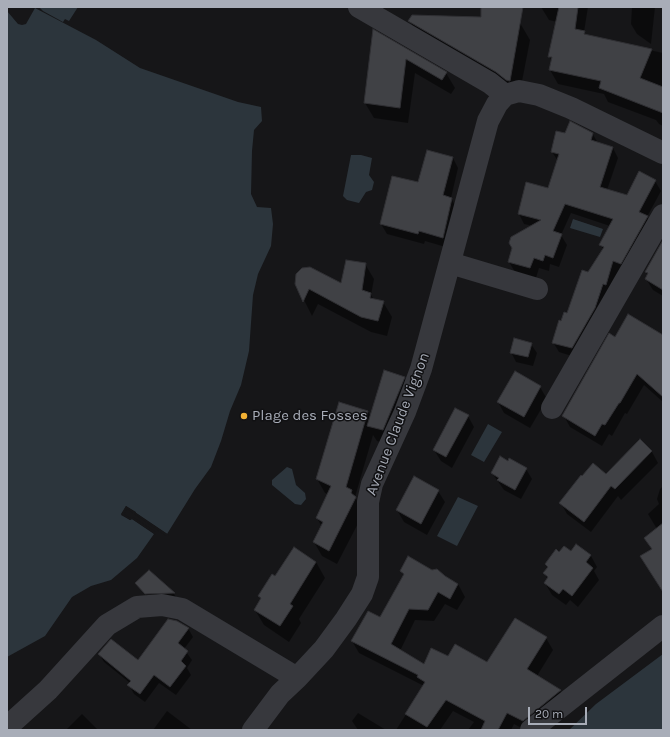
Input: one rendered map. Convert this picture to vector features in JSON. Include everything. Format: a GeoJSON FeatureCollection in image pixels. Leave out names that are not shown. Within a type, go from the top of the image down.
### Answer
{"type":"FeatureCollection","features":[{"type":"Feature","properties":{"kind":"street"},"geometry":{"type":"LineString","coordinates":[[359,7],[490,83],[505,95],[519,91],[539,95],[571,108],[663,153]]}},
{"type":"Feature","properties":{"kind":"street","name":"Avenue Claude Vignon"},"geometry":{"type":"LineString","coordinates":[[253,730],[280,694],[324,649],[362,594],[366,583],[369,556],[368,502],[372,484],[405,412],[418,376],[488,121],[497,104],[505,95]]}},
{"type":"Feature","properties":{"kind":"street"},"geometry":{"type":"LineString","coordinates":[[552,408],[663,214]]}},
{"type":"Feature","properties":{"kind":"street"},"geometry":{"type":"LineString","coordinates":[[450,263],[537,289]]}},
{"type":"Feature","properties":{"kind":"street"},"geometry":{"type":"LineString","coordinates":[[7,727],[48,690],[107,625],[137,608],[162,605],[182,609],[297,678]]}},
{"type":"Feature","properties":{"kind":"street"},"geometry":{"type":"LineString","coordinates":[[531,730],[663,626]]}},
{"type":"Feature","properties":{"kind":"shaded area"},"geometry":{"type":"Polygon","coordinates":[[[39,7],[78,7],[69,21],[65,19],[63,22],[43,11],[39,7]]]}},
{"type":"Feature","properties":{"kind":"shaded area"},"geometry":{"type":"Polygon","coordinates":[[[35,8],[96,40],[140,68],[238,102],[261,107],[262,121],[254,130],[251,194],[257,207],[271,208],[273,224],[271,246],[258,274],[253,295],[249,351],[241,385],[230,411],[211,467],[195,489],[167,534],[126,506],[121,515],[130,520],[132,519],[154,534],[137,558],[111,580],[91,586],[72,597],[45,636],[7,657],[7,11],[18,24],[22,25],[26,24],[35,8]]]}},
{"type":"Feature","properties":{"kind":"shaded area"},"geometry":{"type":"Polygon","coordinates":[[[351,155],[361,155],[372,158],[369,175],[374,182],[372,190],[366,192],[359,203],[347,200],[343,196],[351,155]]]}},
{"type":"Feature","properties":{"kind":"shaded area"},"geometry":{"type":"Polygon","coordinates":[[[573,219],[603,229],[600,237],[570,228],[573,219]]]}},
{"type":"Feature","properties":{"kind":"shaded area"},"geometry":{"type":"Polygon","coordinates":[[[488,424],[502,432],[484,462],[471,455],[488,424]]]}},
{"type":"Feature","properties":{"kind":"shaded area"},"geometry":{"type":"Polygon","coordinates":[[[287,467],[292,469],[296,485],[305,493],[306,499],[301,505],[295,504],[272,485],[272,480],[287,467]]]}},
{"type":"Feature","properties":{"kind":"shaded area"},"geometry":{"type":"Polygon","coordinates":[[[458,497],[478,506],[457,546],[437,536],[458,497]]]}},
{"type":"Feature","properties":{"kind":"shaded area"},"geometry":{"type":"Polygon","coordinates":[[[663,654],[663,730],[569,730],[596,704],[663,654]]]}},
{"type":"Feature","properties":{"kind":"pier"},"geometry":{"type":"Polygon","coordinates":[[[126,506],[169,535],[166,536],[127,509],[124,514],[130,518],[133,517],[156,532],[156,535],[132,519],[130,520],[121,514],[126,506]]]}},
{"type":"Feature","properties":{"kind":"building"},"geometry":{"type":"Polygon","coordinates":[[[481,7],[523,7],[510,81],[408,21],[412,15],[481,17],[481,7]]]}},
{"type":"Feature","properties":{"kind":"building"},"geometry":{"type":"Polygon","coordinates":[[[559,7],[578,7],[575,29],[585,31],[584,34],[652,49],[640,78],[663,87],[663,113],[599,88],[601,81],[549,70],[552,57],[548,57],[559,7]]]}},
{"type":"Feature","properties":{"kind":"building"},"geometry":{"type":"Polygon","coordinates":[[[373,29],[447,72],[442,80],[406,59],[400,108],[364,103],[373,29]]]}},
{"type":"Feature","properties":{"kind":"building"},"geometry":{"type":"Polygon","coordinates":[[[570,121],[593,133],[591,140],[613,147],[600,187],[627,195],[639,171],[656,180],[639,212],[648,216],[621,264],[613,261],[606,285],[603,284],[595,308],[572,348],[552,343],[559,320],[561,321],[564,312],[567,313],[582,270],[588,272],[604,247],[599,245],[613,219],[565,204],[553,231],[562,234],[553,258],[545,255],[543,261],[534,258],[530,268],[508,262],[512,248],[509,243],[511,237],[541,220],[518,214],[526,182],[548,188],[559,154],[551,152],[556,131],[565,133],[570,121]]]}},
{"type":"Feature","properties":{"kind":"building"},"geometry":{"type":"Polygon","coordinates":[[[427,150],[453,157],[443,195],[452,198],[443,238],[419,231],[418,234],[380,224],[392,176],[418,182],[427,150]]]}},
{"type":"Feature","properties":{"kind":"building"},"geometry":{"type":"Polygon","coordinates":[[[663,240],[663,290],[645,279],[648,273],[645,272],[663,240]]]}},
{"type":"Feature","properties":{"kind":"building"},"geometry":{"type":"Polygon","coordinates":[[[346,260],[366,263],[362,290],[371,293],[370,298],[384,301],[378,321],[361,317],[309,289],[303,302],[295,284],[296,274],[302,268],[310,267],[341,283],[346,260]]]}},
{"type":"Feature","properties":{"kind":"building"},"geometry":{"type":"Polygon","coordinates":[[[628,314],[663,335],[663,397],[637,374],[620,403],[605,425],[602,424],[595,436],[562,416],[609,333],[615,337],[628,314]]]}},
{"type":"Feature","properties":{"kind":"building"},"geometry":{"type":"Polygon","coordinates":[[[514,338],[532,343],[528,357],[510,353],[514,338]]]}},
{"type":"Feature","properties":{"kind":"building"},"geometry":{"type":"Polygon","coordinates":[[[384,370],[405,377],[383,430],[367,426],[384,370]]]}},
{"type":"Feature","properties":{"kind":"building"},"geometry":{"type":"Polygon","coordinates":[[[515,371],[541,386],[524,417],[497,402],[515,371]]]}},
{"type":"Feature","properties":{"kind":"building"},"geometry":{"type":"Polygon","coordinates":[[[339,402],[368,411],[346,487],[352,490],[351,493],[356,497],[329,551],[313,542],[323,522],[316,518],[331,486],[316,479],[339,402]]]}},
{"type":"Feature","properties":{"kind":"building"},"geometry":{"type":"Polygon","coordinates":[[[455,408],[469,415],[446,457],[433,450],[455,408]]]}},
{"type":"Feature","properties":{"kind":"building"},"geometry":{"type":"Polygon","coordinates":[[[640,439],[652,451],[615,489],[611,486],[584,522],[559,503],[581,475],[582,476],[593,463],[606,474],[640,439]]]}},
{"type":"Feature","properties":{"kind":"building"},"geometry":{"type":"Polygon","coordinates":[[[500,456],[508,461],[509,458],[527,468],[515,490],[497,480],[499,478],[491,473],[500,456]]]}},
{"type":"Feature","properties":{"kind":"building"},"geometry":{"type":"Polygon","coordinates":[[[414,476],[439,490],[421,524],[396,510],[414,476]]]}},
{"type":"Feature","properties":{"kind":"building"},"geometry":{"type":"Polygon","coordinates":[[[663,523],[663,592],[640,556],[652,549],[644,538],[663,523]]]}},
{"type":"Feature","properties":{"kind":"building"},"geometry":{"type":"Polygon","coordinates":[[[576,544],[591,555],[586,562],[593,568],[572,596],[563,589],[559,594],[544,583],[548,577],[543,573],[548,567],[545,564],[556,549],[559,552],[564,546],[571,551],[576,544]]]}},
{"type":"Feature","properties":{"kind":"building"},"geometry":{"type":"Polygon","coordinates":[[[294,547],[316,562],[290,604],[293,606],[280,626],[254,610],[261,598],[258,596],[272,574],[275,576],[294,547]]]}},
{"type":"Feature","properties":{"kind":"building"},"geometry":{"type":"Polygon","coordinates":[[[408,556],[432,570],[437,569],[458,584],[450,599],[438,592],[428,610],[409,609],[391,644],[424,664],[431,648],[448,656],[455,644],[487,662],[515,618],[547,637],[527,669],[561,690],[523,721],[507,713],[498,730],[481,730],[485,721],[446,700],[427,727],[405,714],[425,682],[417,677],[418,675],[351,641],[368,611],[380,617],[404,574],[400,571],[408,556]]]}},
{"type":"Feature","properties":{"kind":"building"},"geometry":{"type":"Polygon","coordinates":[[[149,570],[175,593],[145,594],[135,583],[149,570]]]}},
{"type":"Feature","properties":{"kind":"building"},"geometry":{"type":"Polygon","coordinates":[[[168,619],[177,621],[189,628],[178,643],[188,651],[181,661],[186,666],[170,687],[154,675],[140,694],[127,685],[131,681],[98,654],[111,639],[138,660],[168,619]]]}},
{"type":"Feature","properties":{"kind":"place","name":"Plage des Fosses"},"geometry":{"type":"Point","coordinates":[244,416]}}]}
